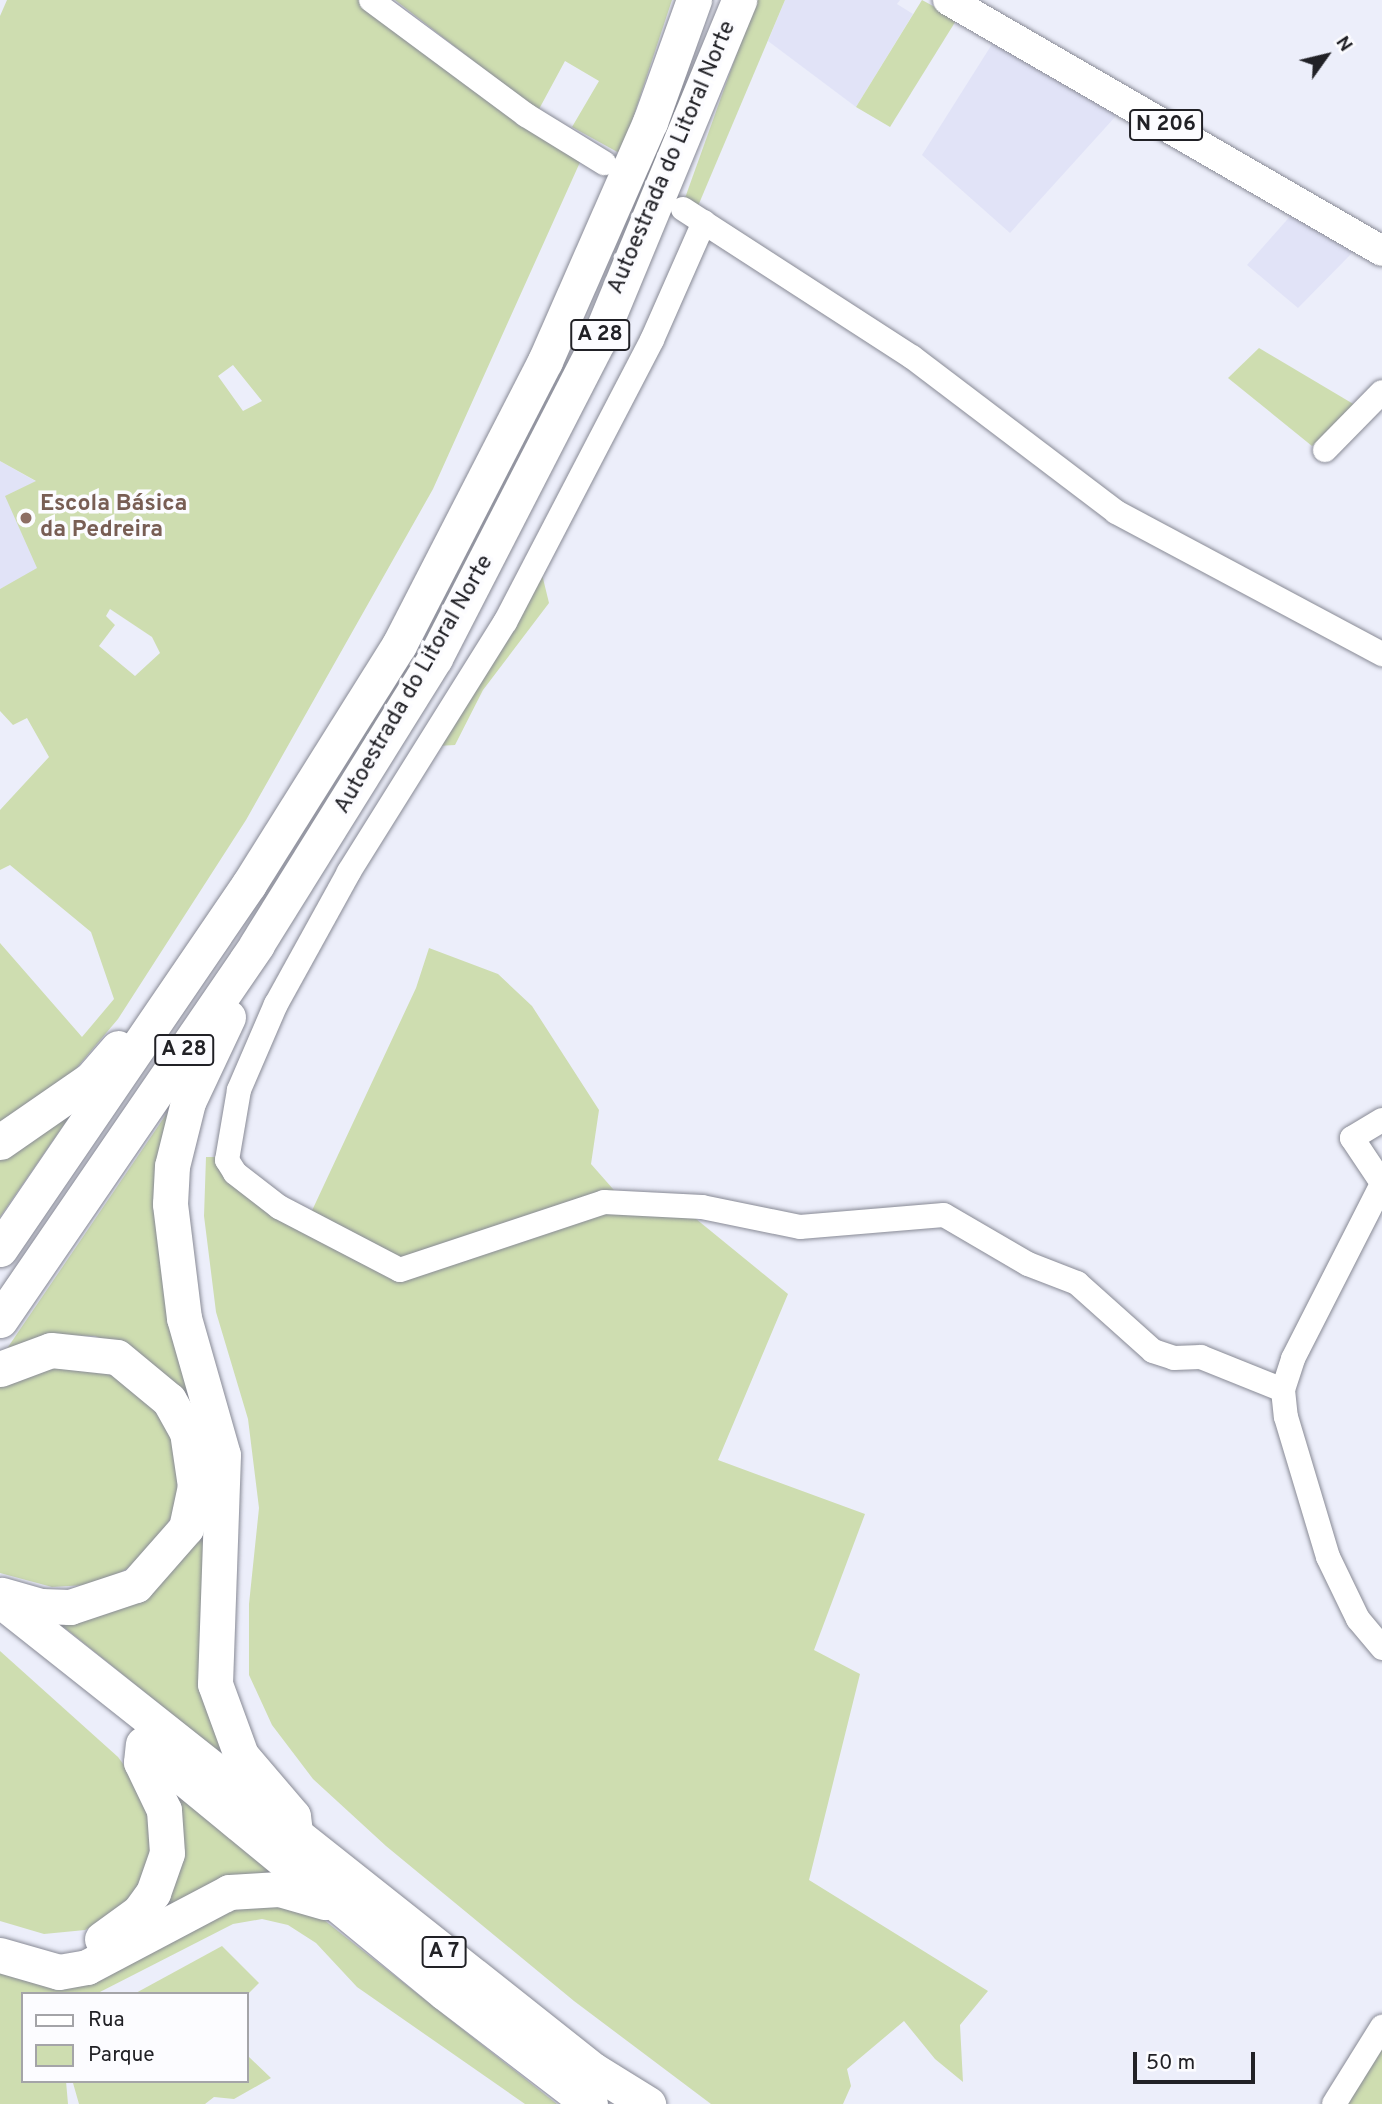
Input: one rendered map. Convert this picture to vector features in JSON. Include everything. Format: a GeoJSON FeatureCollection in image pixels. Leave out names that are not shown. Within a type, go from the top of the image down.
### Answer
{"type":"FeatureCollection","features":[{"type":"Feature","properties":{"kind":"highway","name":"Autoestrada do Litoral Norte"},"geometry":{"type":"LineString","coordinates":[[0,1249],[156,1024],[339,744],[474,506],[604,231],[694,0]]}},
{"type":"Feature","properties":{"kind":"highway","name":"Autoestrada do Litoral Norte"},"geometry":{"type":"LineString","coordinates":[[0,1320],[257,944],[435,658],[531,478],[598,341],[739,0]]}},
{"type":"Feature","properties":{"kind":"highway"},"geometry":{"type":"LineString","coordinates":[[257,944],[263,955],[188,1102],[172,1166],[170,1204],[184,1318],[223,1455],[215,1684],[241,1755],[293,1816],[295,1833]]}},
{"type":"Feature","properties":{"kind":"highway"},"geometry":{"type":"LineString","coordinates":[[0,1142],[91,1079],[141,1022],[156,1024]]}},
{"type":"Feature","properties":{"kind":"highway"},"geometry":{"type":"LineString","coordinates":[[0,1369],[51,1350],[117,1357],[169,1400],[187,1432],[195,1486],[186,1528],[136,1586],[71,1607],[41,1606],[0,1594]]}},
{"type":"Feature","properties":{"kind":"highway","name":"A 7"},"geometry":{"type":"LineString","coordinates":[[0,1600],[593,2070],[648,2104]]}},
{"type":"Feature","properties":{"kind":"highway","name":"A 7"},"geometry":{"type":"LineString","coordinates":[[0,1628],[345,1913],[590,2104]]}},
{"type":"Feature","properties":{"kind":"highway"},"geometry":{"type":"LineString","coordinates":[[0,1931],[28,1945],[72,1951],[121,1928],[139,1912],[162,1871],[168,1834],[156,1787],[141,1762],[143,1744]]}},
{"type":"Feature","properties":{"kind":"highway"},"geometry":{"type":"LineString","coordinates":[[0,1955],[34,1969],[59,1972],[87,1967],[182,1914],[229,1892],[254,1888],[300,1892],[345,1913]]}},
{"type":"Feature","properties":{"kind":"main road","name":"N 206"},"geometry":{"type":"LineString","coordinates":[[948,0],[1382,251]]}},
{"type":"Feature","properties":{"kind":"street"},"geometry":{"type":"LineString","coordinates":[[371,0],[526,115],[604,163]]}},
{"type":"Feature","properties":{"kind":"street"},"geometry":{"type":"LineString","coordinates":[[1283,1390],[1201,1357],[1153,1351],[1077,1283],[1028,1264],[944,1215],[800,1227],[702,1207],[604,1202],[400,1270],[279,1207],[235,1173],[227,1160],[239,1090],[276,1004],[349,872],[505,622],[652,340],[693,215],[912,357],[1116,512],[1382,654]]}},
{"type":"Feature","properties":{"kind":"street"},"geometry":{"type":"LineString","coordinates":[[1325,450],[1382,392]]}},
{"type":"Feature","properties":{"kind":"street"},"geometry":{"type":"LineString","coordinates":[[1382,1120],[1352,1138],[1382,1184],[1293,1359],[1283,1390],[1286,1417],[1328,1557],[1358,1619],[1382,1648]]}},
{"type":"Feature","properties":{"kind":"street"},"geometry":{"type":"LineString","coordinates":[[1332,2102],[1382,2027]]}},
{"type":"Feature","properties":{"kind":"shaded area"},"geometry":{"type":"Polygon","coordinates":[[[785,0],[900,0],[897,4],[913,14],[856,107],[768,41],[785,0]]]}},
{"type":"Feature","properties":{"kind":"shaded area"},"geometry":{"type":"Polygon","coordinates":[[[994,41],[1114,109],[1115,117],[1010,233],[922,155],[994,41]]]}},
{"type":"Feature","properties":{"kind":"shaded area"},"geometry":{"type":"Polygon","coordinates":[[[1293,213],[1356,249],[1298,308],[1247,265],[1293,213]]]}},
{"type":"Feature","properties":{"kind":"shaded area","name":"Escola Básica da Pedreira"},"geometry":{"type":"Polygon","coordinates":[[[0,461],[37,482],[69,554],[0,589],[0,461]]]}},
{"type":"Feature","properties":{"kind":"green space"},"geometry":{"type":"Polygon","coordinates":[[[7,0],[365,0],[581,160],[433,489],[246,820],[118,1019],[63,1084],[0,1127],[0,943],[82,1037],[114,999],[91,932],[10,865],[0,870],[0,810],[49,757],[27,718],[13,725],[0,711],[0,589],[37,568],[5,496],[36,481],[0,461],[0,16],[7,0]],[[233,365],[218,376],[243,411],[262,401],[233,365]],[[110,609],[106,616],[115,625],[99,646],[135,676],[160,653],[152,637],[110,609]]]}},
{"type":"Feature","properties":{"kind":"green space"},"geometry":{"type":"Polygon","coordinates":[[[395,0],[672,0],[621,154],[572,127],[599,81],[565,61],[538,111],[395,0]]]}},
{"type":"Feature","properties":{"kind":"green space"},"geometry":{"type":"Polygon","coordinates":[[[756,0],[785,0],[698,206],[685,198],[756,0]]]}},
{"type":"Feature","properties":{"kind":"green space"},"geometry":{"type":"Polygon","coordinates":[[[922,0],[957,19],[890,127],[856,107],[922,0]]]}},
{"type":"Feature","properties":{"kind":"green space"},"geometry":{"type":"Polygon","coordinates":[[[1259,348],[1355,405],[1312,446],[1228,378],[1259,348]]]}},
{"type":"Feature","properties":{"kind":"green space"},"geometry":{"type":"Polygon","coordinates":[[[540,566],[549,603],[483,690],[455,745],[437,746],[540,566]]]}},
{"type":"Feature","properties":{"kind":"green space"},"geometry":{"type":"Polygon","coordinates":[[[429,948],[498,974],[532,1006],[599,1110],[591,1164],[635,1214],[690,1214],[788,1294],[718,1460],[865,1514],[814,1650],[860,1674],[809,1880],[988,1991],[960,2025],[963,2082],[935,2059],[904,2021],[847,2069],[851,2086],[843,2104],[711,2104],[574,2001],[386,1846],[313,1779],[272,1725],[249,1675],[249,1604],[259,1508],[248,1419],[216,1312],[204,1216],[206,1157],[219,1157],[309,1217],[416,988],[429,948]]]}},
{"type":"Feature","properties":{"kind":"green space"},"geometry":{"type":"Polygon","coordinates":[[[180,1094],[166,1163],[213,1455],[204,1615],[244,1772],[49,1615],[97,1611],[201,1512],[141,1356],[95,1336],[50,1335],[6,1350],[180,1094]]]}},
{"type":"Feature","properties":{"kind":"green space"},"geometry":{"type":"Polygon","coordinates":[[[76,1107],[0,1217],[0,1149],[76,1107]]]}},
{"type":"Feature","properties":{"kind":"green space"},"geometry":{"type":"Polygon","coordinates":[[[44,1363],[92,1363],[137,1385],[170,1423],[179,1465],[176,1507],[154,1551],[103,1584],[52,1587],[0,1573],[0,1385],[44,1363]]]}},
{"type":"Feature","properties":{"kind":"green space"},"geometry":{"type":"Polygon","coordinates":[[[0,1651],[118,1757],[148,1798],[156,1835],[149,1877],[123,1910],[85,1930],[44,1934],[0,1921],[0,1651]]]}},
{"type":"Feature","properties":{"kind":"green space"},"geometry":{"type":"Polygon","coordinates":[[[163,1778],[288,1880],[154,1911],[163,1778]]]}},
{"type":"Feature","properties":{"kind":"green space"},"geometry":{"type":"Polygon","coordinates":[[[264,1901],[324,1920],[557,2104],[525,2104],[357,1987],[316,1943],[288,1925],[262,1919],[233,1924],[100,1992],[21,1992],[21,2083],[66,2083],[68,2104],[0,2104],[0,1965],[13,1972],[264,1901]]]}},
{"type":"Feature","properties":{"kind":"green space"},"geometry":{"type":"Polygon","coordinates":[[[222,1946],[259,1983],[248,1994],[138,1992],[222,1946]]]}},
{"type":"Feature","properties":{"kind":"green space"},"geometry":{"type":"Polygon","coordinates":[[[1382,2041],[1382,2104],[1348,2104],[1382,2041]]]}},
{"type":"Feature","properties":{"kind":"green space"},"geometry":{"type":"Polygon","coordinates":[[[248,2056],[271,2078],[234,2099],[214,2097],[205,2104],[79,2104],[73,2083],[248,2083],[248,2056]]]}},
{"type":"Feature","properties":{"kind":"place","name":"Escola Básica da Pedreira"},"geometry":{"type":"Point","coordinates":[26,518]}}]}
